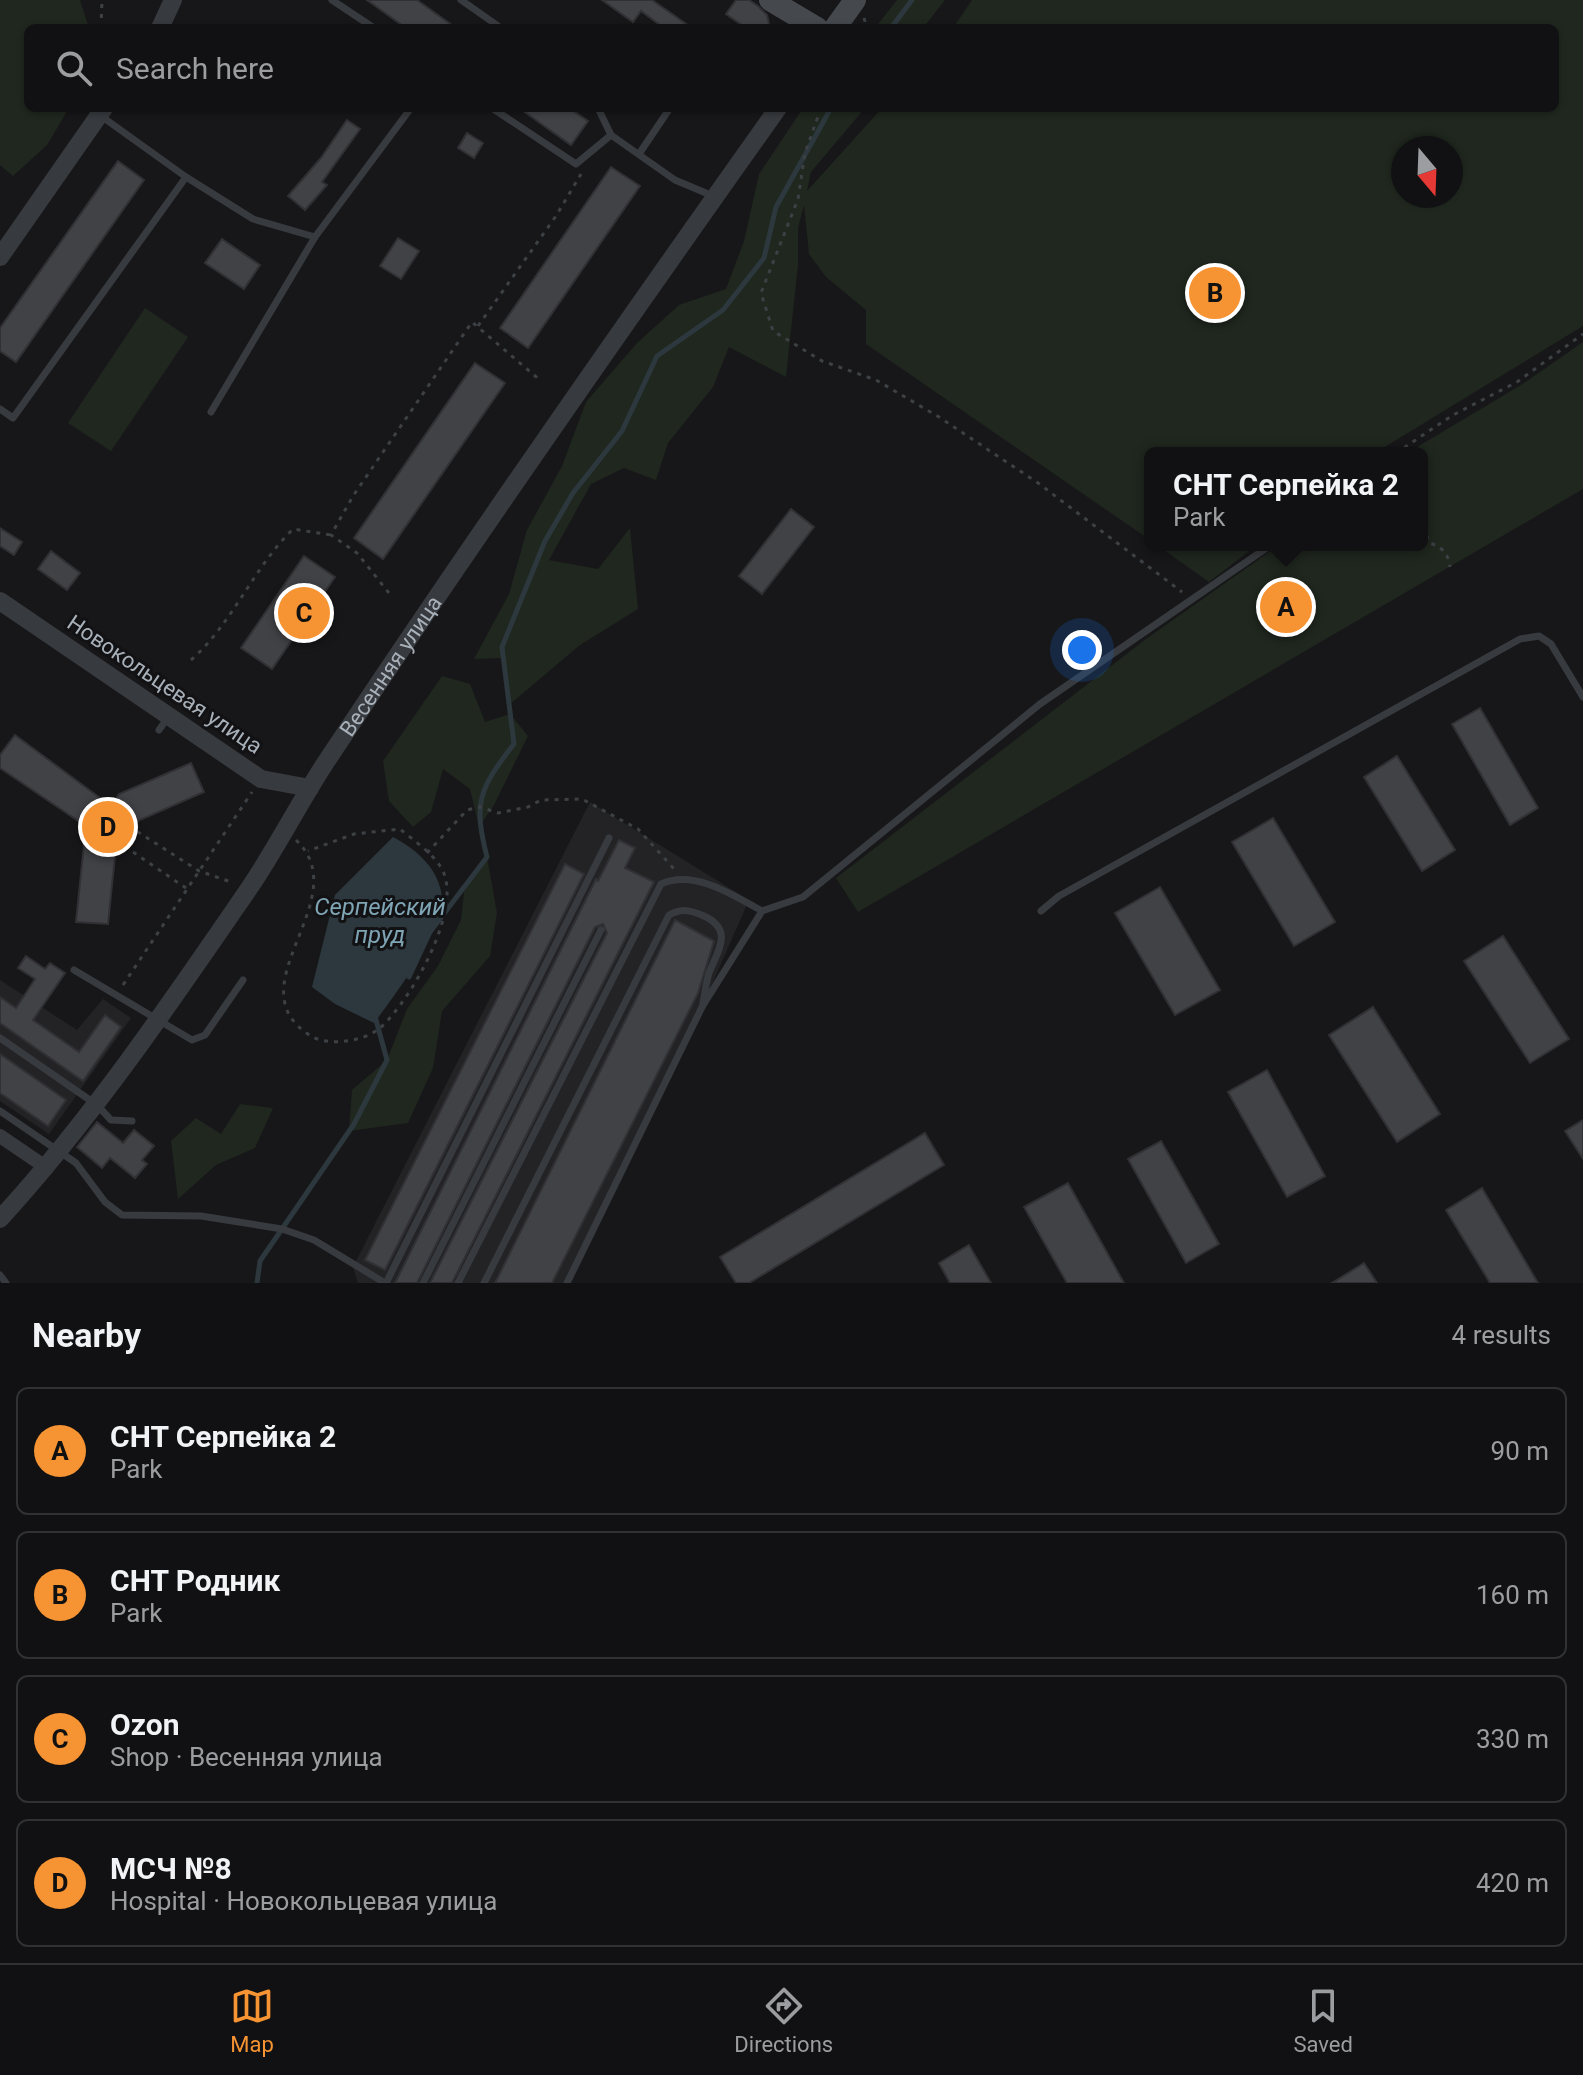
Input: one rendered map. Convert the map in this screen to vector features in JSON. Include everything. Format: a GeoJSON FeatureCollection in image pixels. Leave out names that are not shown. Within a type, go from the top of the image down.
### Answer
{"type":"FeatureCollection","features":[{"type":"Feature","properties":{"kind":"main road"},"geometry":{"type":"LineString","coordinates":[[770,0],[810,24]]}},
{"type":"Feature","properties":{"kind":"main road"},"geometry":{"type":"LineString","coordinates":[[840,24],[859,9]]}},
{"type":"Feature","properties":{"kind":"street"},"geometry":{"type":"LineString","coordinates":[[162,24],[173,0]]}},
{"type":"Feature","properties":{"kind":"street"},"geometry":{"type":"LineString","coordinates":[[0,257],[101,112]]}},
{"type":"Feature","properties":{"kind":"street","name":"Весенняя улица"},"geometry":{"type":"LineString","coordinates":[[0,1219],[61,1152],[161,1021],[286,831],[310,788],[775,112]]}},
{"type":"Feature","properties":{"kind":"street","name":"Новокольцевая улица"},"geometry":{"type":"LineString","coordinates":[[0,601],[165,722],[261,779],[310,788]]}},
{"type":"Feature","properties":{"kind":"street"},"geometry":{"type":"LineString","coordinates":[[0,1136],[47,1168]]}},
{"type":"Feature","properties":{"kind":"lane"},"geometry":{"type":"LineString","coordinates":[[332,0],[368,24]]}},
{"type":"Feature","properties":{"kind":"lane"},"geometry":{"type":"LineString","coordinates":[[461,0],[495,24]]}},
{"type":"Feature","properties":{"kind":"lane"},"geometry":{"type":"LineString","coordinates":[[103,112],[186,177],[253,219],[315,237]]}},
{"type":"Feature","properties":{"kind":"lane"},"geometry":{"type":"LineString","coordinates":[[211,412],[315,237],[408,112]]}},
{"type":"Feature","properties":{"kind":"lane"},"geometry":{"type":"LineString","coordinates":[[498,112],[576,164],[611,135]]}},
{"type":"Feature","properties":{"kind":"lane"},"geometry":{"type":"LineString","coordinates":[[600,112],[611,135],[675,180],[715,197]]}},
{"type":"Feature","properties":{"kind":"lane"},"geometry":{"type":"LineString","coordinates":[[639,154],[667,112]]}},
{"type":"Feature","properties":{"kind":"lane"},"geometry":{"type":"LineString","coordinates":[[0,409],[13,418],[186,177]]}},
{"type":"Feature","properties":{"kind":"lane"},"geometry":{"type":"LineString","coordinates":[[567,1283],[702,1007],[762,911],[803,897],[1040,704],[1262,551]]}},
{"type":"Feature","properties":{"kind":"lane"},"geometry":{"type":"LineString","coordinates":[[1041,911],[1059,896],[1520,639],[1539,636],[1551,644],[1583,697]]}},
{"type":"Feature","properties":{"kind":"lane"},"geometry":{"type":"LineString","coordinates":[[0,1111],[76,1163],[105,1202],[122,1215],[201,1216],[282,1229],[314,1240],[385,1283],[609,838]]}},
{"type":"Feature","properties":{"kind":"lane"},"geometry":{"type":"LineString","coordinates":[[458,1283],[661,884],[673,879],[688,879],[739,898],[762,911]]}},
{"type":"Feature","properties":{"kind":"lane"},"geometry":{"type":"LineString","coordinates":[[484,1283],[669,915],[679,910],[692,910],[714,920],[722,933],[724,943],[708,975],[702,1007]]}},
{"type":"Feature","properties":{"kind":"lane"},"geometry":{"type":"LineString","coordinates":[[423,1283],[601,930]]}},
{"type":"Feature","properties":{"kind":"lane"},"geometry":{"type":"LineString","coordinates":[[74,970],[192,1040],[205,1035],[243,980]]}},
{"type":"Feature","properties":{"kind":"lane"},"geometry":{"type":"LineString","coordinates":[[0,1038],[97,1105],[111,1120],[132,1121]]}},
{"type":"Feature","properties":{"kind":"lane"},"geometry":{"type":"LineString","coordinates":[[0,1275],[6,1283]]}},
{"type":"Feature","properties":{"kind":"path"},"geometry":{"type":"LineString","coordinates":[[101,24],[102,1]]}},
{"type":"Feature","properties":{"kind":"path"},"geometry":{"type":"LineString","coordinates":[[820,112],[805,153],[798,199],[761,293],[773,331],[822,361],[876,380],[939,417],[1038,483],[1191,600]]}},
{"type":"Feature","properties":{"kind":"path"},"geometry":{"type":"LineString","coordinates":[[478,326],[556,216],[597,147]]}},
{"type":"Feature","properties":{"kind":"path"},"geometry":{"type":"LineString","coordinates":[[331,535],[353,496],[472,322],[541,381]]}},
{"type":"Feature","properties":{"kind":"path"},"geometry":{"type":"LineString","coordinates":[[1405,447],[1453,415],[1517,382],[1583,334]]}},
{"type":"Feature","properties":{"kind":"path"},"geometry":{"type":"LineString","coordinates":[[191,660],[225,622],[272,549],[293,529],[331,535],[357,553],[389,593]]}},
{"type":"Feature","properties":{"kind":"path"},"geometry":{"type":"LineString","coordinates":[[1428,539],[1430,543],[1441,547],[1448,556],[1450,567]]}},
{"type":"Feature","properties":{"kind":"path"},"geometry":{"type":"LineString","coordinates":[[118,994],[261,779]]}},
{"type":"Feature","properties":{"kind":"path"},"geometry":{"type":"LineString","coordinates":[[427,853],[467,810],[480,807],[498,813],[528,807],[541,800],[582,799],[638,829],[663,861],[688,879]]}},
{"type":"Feature","properties":{"kind":"path"},"geometry":{"type":"LineString","coordinates":[[286,831],[308,851],[317,887],[284,978],[283,998],[290,1016],[312,1037],[337,1043],[377,1031],[431,955],[446,909],[447,893],[442,867],[400,829],[354,834],[308,851]]}},
{"type":"Feature","properties":{"kind":"path"},"geometry":{"type":"LineString","coordinates":[[187,888],[127,848],[138,832],[199,871],[249,888]]}},
{"type":"Feature","properties":{"kind":"shaded area"},"geometry":{"type":"Polygon","coordinates":[[[0,0],[80,0],[88,24],[24,24],[24,112],[67,112],[47,145],[13,176],[0,165],[0,0]]]}},
{"type":"Feature","properties":{"kind":"shaded area"},"geometry":{"type":"Polygon","coordinates":[[[897,0],[945,0],[926,24],[878,24],[897,0]]]}},
{"type":"Feature","properties":{"kind":"shaded area"},"geometry":{"type":"Polygon","coordinates":[[[972,0],[1583,0],[1583,326],[1385,447],[1144,447],[1144,536],[866,344],[866,310],[826,277],[809,254],[804,205],[798,228],[798,265],[786,377],[729,347],[713,387],[668,443],[656,480],[624,468],[591,484],[549,560],[598,569],[630,528],[638,609],[580,645],[509,705],[503,658],[474,659],[509,594],[527,530],[562,466],[586,402],[637,343],[679,305],[726,289],[744,241],[759,174],[800,112],[862,112],[811,172],[807,191],[878,112],[1559,112],[1559,24],[956,24],[972,0]]]}},
{"type":"Feature","properties":{"kind":"shaded area"},"geometry":{"type":"Polygon","coordinates":[[[145,308],[188,337],[111,451],[68,423],[145,308]]]}},
{"type":"Feature","properties":{"kind":"shaded area"},"geometry":{"type":"Polygon","coordinates":[[[1583,342],[1583,489],[858,912],[836,878],[1146,639],[1271,551],[1428,551],[1428,447],[1417,447],[1521,385],[1583,342]]]}},
{"type":"Feature","properties":{"kind":"shaded area"},"geometry":{"type":"Polygon","coordinates":[[[1165,551],[1249,551],[1209,582],[1165,551]]]}},
{"type":"Feature","properties":{"kind":"shaded area"},"geometry":{"type":"Polygon","coordinates":[[[442,676],[470,684],[485,722],[510,714],[528,736],[494,805],[479,827],[470,789],[443,769],[431,812],[413,827],[389,801],[383,761],[442,676]]]}},
{"type":"Feature","properties":{"kind":"shaded area"},"geometry":{"type":"Polygon","coordinates":[[[590,802],[749,900],[702,1007],[564,1283],[358,1283],[353,1267],[590,802]]]}},
{"type":"Feature","properties":{"kind":"shaded area"},"geometry":{"type":"Polygon","coordinates":[[[487,857],[497,913],[490,956],[442,1011],[433,1068],[408,1123],[349,1131],[352,1090],[387,1060],[407,1009],[438,966],[461,920],[465,884],[487,857]]]}},
{"type":"Feature","properties":{"kind":"shaded area"},"geometry":{"type":"Polygon","coordinates":[[[0,980],[77,1030],[103,999],[131,1018],[49,1134],[0,1101],[0,980]]]}},
{"type":"Feature","properties":{"kind":"shaded area"},"geometry":{"type":"Polygon","coordinates":[[[240,1104],[273,1108],[255,1148],[216,1165],[178,1199],[171,1141],[196,1118],[221,1134],[240,1104]]]}},
{"type":"Feature","properties":{"kind":"water","name":"Серпейский пруд"},"geometry":{"type":"Polygon","coordinates":[[[393,837],[416,852],[429,866],[441,891],[441,905],[418,960],[374,1023],[335,1004],[312,987],[335,895],[393,837]]]}},
{"type":"Feature","properties":{"kind":"building"},"geometry":{"type":"Polygon","coordinates":[[[367,0],[417,0],[450,24],[400,24],[367,0]]]}},
{"type":"Feature","properties":{"kind":"building"},"geometry":{"type":"Polygon","coordinates":[[[602,0],[652,0],[686,24],[659,24],[641,11],[633,22],[602,0]]]}},
{"type":"Feature","properties":{"kind":"building"},"geometry":{"type":"Polygon","coordinates":[[[736,0],[749,0],[767,15],[769,24],[740,24],[726,14],[736,0]]]}},
{"type":"Feature","properties":{"kind":"building"},"geometry":{"type":"Polygon","coordinates":[[[525,112],[575,112],[588,121],[571,145],[525,112]]]}},
{"type":"Feature","properties":{"kind":"building"},"geometry":{"type":"Polygon","coordinates":[[[347,120],[360,129],[322,182],[327,185],[305,210],[288,196],[321,158],[347,120]]]}},
{"type":"Feature","properties":{"kind":"building"},"geometry":{"type":"Polygon","coordinates":[[[467,133],[483,143],[474,158],[458,148],[467,133]]]}},
{"type":"Feature","properties":{"kind":"building"},"geometry":{"type":"Polygon","coordinates":[[[118,161],[144,180],[16,362],[0,351],[0,328],[118,161]]]}},
{"type":"Feature","properties":{"kind":"building"},"geometry":{"type":"Polygon","coordinates":[[[611,167],[640,186],[528,348],[500,328],[611,167]]]}},
{"type":"Feature","properties":{"kind":"building"},"geometry":{"type":"Polygon","coordinates":[[[398,238],[419,251],[401,279],[380,266],[398,238]]]}},
{"type":"Feature","properties":{"kind":"building"},"geometry":{"type":"Polygon","coordinates":[[[222,239],[260,265],[244,289],[205,263],[222,239]]]}},
{"type":"Feature","properties":{"kind":"building"},"geometry":{"type":"Polygon","coordinates":[[[475,363],[505,383],[383,559],[354,538],[475,363]]]}},
{"type":"Feature","properties":{"kind":"building"},"geometry":{"type":"Polygon","coordinates":[[[791,509],[814,527],[762,594],[739,576],[791,509]]]}},
{"type":"Feature","properties":{"kind":"building"},"geometry":{"type":"Polygon","coordinates":[[[0,528],[22,542],[14,555],[0,546],[0,528]]]}},
{"type":"Feature","properties":{"kind":"building"},"geometry":{"type":"Polygon","coordinates":[[[51,551],[80,573],[67,590],[38,569],[51,551]]]}},
{"type":"Feature","properties":{"kind":"building"},"geometry":{"type":"Polygon","coordinates":[[[304,556],[335,577],[272,669],[241,648],[304,556]]]}},
{"type":"Feature","properties":{"kind":"building"},"geometry":{"type":"Polygon","coordinates":[[[1480,708],[1538,808],[1510,825],[1452,724],[1480,708]]]}},
{"type":"Feature","properties":{"kind":"building"},"geometry":{"type":"Polygon","coordinates":[[[15,735],[111,806],[119,794],[191,763],[204,792],[133,823],[116,846],[108,924],[76,922],[84,844],[93,831],[0,768],[0,755],[15,735]]]}},
{"type":"Feature","properties":{"kind":"building"},"geometry":{"type":"Polygon","coordinates":[[[1397,756],[1455,850],[1422,871],[1364,777],[1397,756]]]}},
{"type":"Feature","properties":{"kind":"building"},"geometry":{"type":"Polygon","coordinates":[[[1273,818],[1335,922],[1294,946],[1232,842],[1273,818]]]}},
{"type":"Feature","properties":{"kind":"building"},"geometry":{"type":"Polygon","coordinates":[[[619,840],[635,848],[625,868],[654,882],[452,1283],[430,1283],[607,933],[603,924],[595,927],[417,1283],[395,1283],[596,879],[598,881],[619,840]]]}},
{"type":"Feature","properties":{"kind":"building"},"geometry":{"type":"Polygon","coordinates":[[[565,864],[584,874],[385,1270],[365,1260],[565,864]]]}},
{"type":"Feature","properties":{"kind":"building"},"geometry":{"type":"Polygon","coordinates":[[[1160,887],[1220,990],[1175,1015],[1115,913],[1160,887]]]}},
{"type":"Feature","properties":{"kind":"building"},"geometry":{"type":"Polygon","coordinates":[[[675,920],[714,941],[698,993],[552,1283],[495,1283],[675,920]]]}},
{"type":"Feature","properties":{"kind":"building"},"geometry":{"type":"Polygon","coordinates":[[[1503,936],[1569,1039],[1530,1063],[1464,961],[1503,936]]]}},
{"type":"Feature","properties":{"kind":"building"},"geometry":{"type":"Polygon","coordinates":[[[26,956],[45,969],[50,963],[65,973],[33,1020],[79,1052],[105,1015],[121,1027],[83,1081],[0,1023],[0,997],[16,1008],[35,979],[18,968],[26,956]]]}},
{"type":"Feature","properties":{"kind":"building"},"geometry":{"type":"Polygon","coordinates":[[[1373,1007],[1440,1114],[1397,1142],[1329,1035],[1373,1007]]]}},
{"type":"Feature","properties":{"kind":"building"},"geometry":{"type":"Polygon","coordinates":[[[0,1054],[66,1100],[48,1126],[0,1093],[0,1054]]]}},
{"type":"Feature","properties":{"kind":"building"},"geometry":{"type":"Polygon","coordinates":[[[1267,1070],[1325,1176],[1287,1197],[1228,1092],[1267,1070]]]}},
{"type":"Feature","properties":{"kind":"building"},"geometry":{"type":"Polygon","coordinates":[[[1583,1120],[1583,1159],[1565,1131],[1583,1120]]]}},
{"type":"Feature","properties":{"kind":"building"},"geometry":{"type":"Polygon","coordinates":[[[97,1122],[123,1143],[134,1130],[154,1146],[142,1160],[147,1164],[135,1178],[110,1158],[102,1168],[77,1147],[97,1122]]]}},
{"type":"Feature","properties":{"kind":"building"},"geometry":{"type":"Polygon","coordinates":[[[925,1133],[944,1165],[749,1283],[736,1283],[720,1257],[925,1133]]]}},
{"type":"Feature","properties":{"kind":"building"},"geometry":{"type":"Polygon","coordinates":[[[1161,1141],[1219,1244],[1186,1263],[1128,1159],[1161,1141]]]}},
{"type":"Feature","properties":{"kind":"building"},"geometry":{"type":"Polygon","coordinates":[[[1068,1183],[1124,1283],[1067,1283],[1024,1207],[1068,1183]]]}},
{"type":"Feature","properties":{"kind":"building"},"geometry":{"type":"Polygon","coordinates":[[[1482,1188],[1538,1283],[1490,1283],[1446,1210],[1482,1188]]]}},
{"type":"Feature","properties":{"kind":"building"},"geometry":{"type":"Polygon","coordinates":[[[969,1245],[991,1283],[950,1283],[939,1263],[969,1245]]]}},
{"type":"Feature","properties":{"kind":"building"},"geometry":{"type":"Polygon","coordinates":[[[1364,1263],[1377,1283],[1332,1283],[1364,1263]]]}},
{"type":"Feature","properties":{"kind":"waterway"},"geometry":{"type":"LineString","coordinates":[[894,24],[912,0]]}},
{"type":"Feature","properties":{"kind":"waterway"},"geometry":{"type":"LineString","coordinates":[[409,977],[430,932],[487,857],[480,822],[482,797],[493,773],[514,744],[502,647],[545,541],[573,493],[622,431],[657,356],[723,310],[764,258],[776,207],[829,112]]}},
{"type":"Feature","properties":{"kind":"waterway"},"geometry":{"type":"LineString","coordinates":[[257,1283],[260,1261],[354,1124],[387,1060],[376,1020]]}},
{"type":"Feature","properties":{"kind":"place","name":"СНТ Родник"},"geometry":{"type":"Point","coordinates":[1215,293]}},
{"type":"Feature","properties":{"kind":"place","name":"СНТ Серпейка 2"},"geometry":{"type":"Point","coordinates":[1286,607]}},
{"type":"Feature","properties":{"kind":"place","name":"Ozon"},"geometry":{"type":"Point","coordinates":[304,613]}},
{"type":"Feature","properties":{"kind":"place","name":"МСЧ №8"},"geometry":{"type":"Point","coordinates":[108,827]}}]}
